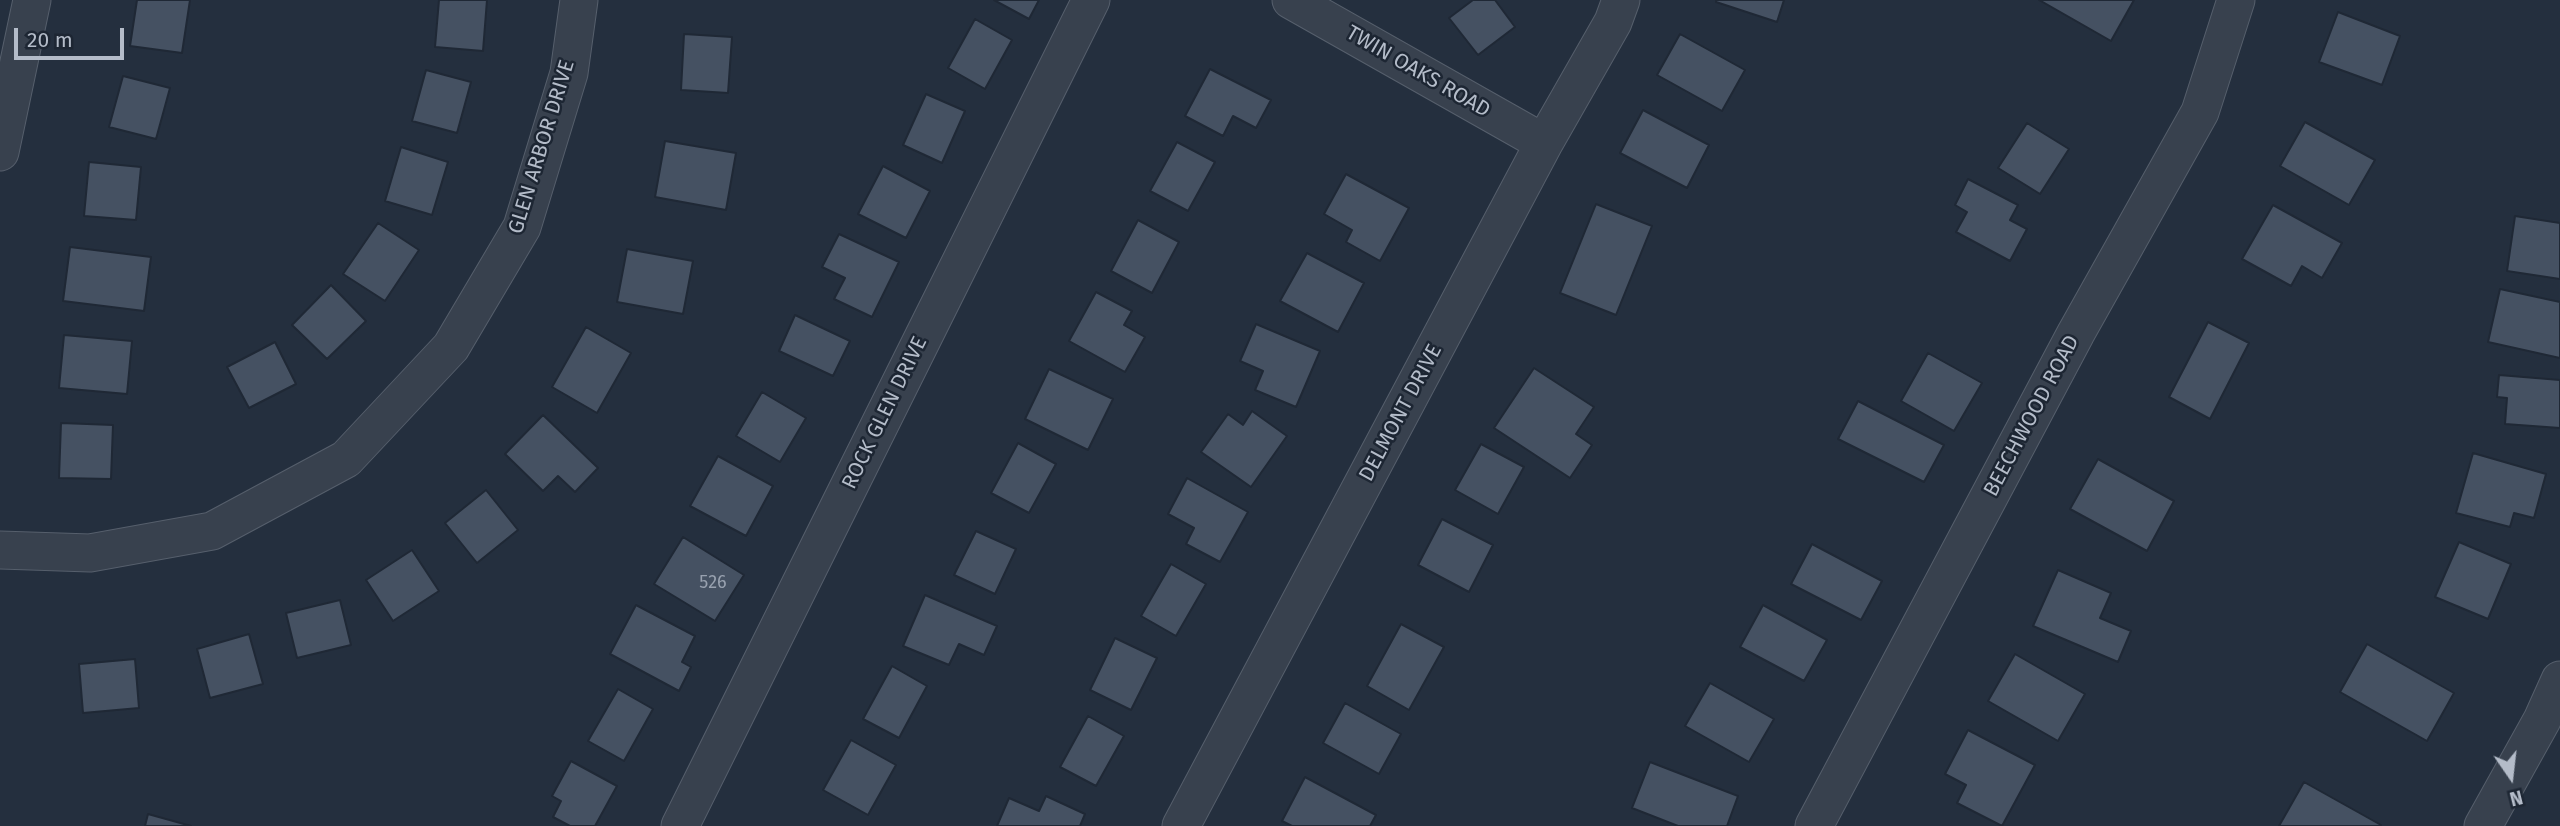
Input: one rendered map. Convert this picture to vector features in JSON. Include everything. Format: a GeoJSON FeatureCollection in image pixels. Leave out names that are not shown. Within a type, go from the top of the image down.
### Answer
{"type":"FeatureCollection","features":[{"type":"Feature","properties":{"kind":"street"},"geometry":{"type":"LineString","coordinates":[[0,152],[32,0]]}},
{"type":"Feature","properties":{"kind":"street","name":"GLEN ARBOR DRIVE"},"geometry":{"type":"LineString","coordinates":[[0,550],[90,553],[212,531],[346,459],[451,347],[522,226],[569,73],[579,0]]}},
{"type":"Feature","properties":{"kind":"street","name":"ROCK GLEN DRIVE"},"geometry":{"type":"LineString","coordinates":[[680,826],[1091,0]]}},
{"type":"Feature","properties":{"kind":"street","name":"TWIN OAKS ROAD"},"geometry":{"type":"LineString","coordinates":[[1292,0],[1544,143]]}},
{"type":"Feature","properties":{"kind":"street","name":"DELMONT DRIVE"},"geometry":{"type":"LineString","coordinates":[[1181,826],[1544,143],[1613,22],[1621,0]]}},
{"type":"Feature","properties":{"kind":"street","name":"BEECHWOOD ROAD"},"geometry":{"type":"LineString","coordinates":[[1814,826],[2076,333],[2200,112],[2236,0]]}},
{"type":"Feature","properties":{"kind":"street"},"geometry":{"type":"LineString","coordinates":[[2483,826],[2542,720],[2560,680]]}},
{"type":"Feature","properties":{"kind":"building"},"geometry":{"type":"Polygon","coordinates":[[[137,0],[190,0],[182,53],[130,46],[137,0]]]}},
{"type":"Feature","properties":{"kind":"building"},"geometry":{"type":"Polygon","coordinates":[[[439,0],[487,0],[483,51],[435,47],[439,0]]]}},
{"type":"Feature","properties":{"kind":"building"},"geometry":{"type":"Polygon","coordinates":[[[994,0],[1039,0],[1029,19],[994,0]]]}},
{"type":"Feature","properties":{"kind":"building"},"geometry":{"type":"Polygon","coordinates":[[[1473,0],[1495,0],[1515,27],[1478,55],[1449,18],[1473,0]]]}},
{"type":"Feature","properties":{"kind":"building"},"geometry":{"type":"Polygon","coordinates":[[[1716,0],[1784,0],[1777,22],[1716,0]]]}},
{"type":"Feature","properties":{"kind":"building"},"geometry":{"type":"Polygon","coordinates":[[[2039,0],[2134,0],[2111,41],[2039,0]]]}},
{"type":"Feature","properties":{"kind":"building"},"geometry":{"type":"Polygon","coordinates":[[[2338,12],[2400,36],[2382,85],[2319,62],[2338,12]]]}},
{"type":"Feature","properties":{"kind":"building"},"geometry":{"type":"Polygon","coordinates":[[[975,19],[1012,40],[985,89],[948,68],[975,19]]]}},
{"type":"Feature","properties":{"kind":"building"},"geometry":{"type":"Polygon","coordinates":[[[684,34],[732,37],[728,93],[681,90],[684,34]]]}},
{"type":"Feature","properties":{"kind":"building"},"geometry":{"type":"Polygon","coordinates":[[[1680,34],[1745,70],[1722,111],[1657,75],[1680,34]]]}},
{"type":"Feature","properties":{"kind":"building"},"geometry":{"type":"Polygon","coordinates":[[[1210,69],[1271,100],[1256,128],[1233,116],[1223,136],[1185,116],[1210,69]]]}},
{"type":"Feature","properties":{"kind":"building"},"geometry":{"type":"Polygon","coordinates":[[[426,70],[471,82],[457,133],[412,121],[426,70]]]}},
{"type":"Feature","properties":{"kind":"building"},"geometry":{"type":"Polygon","coordinates":[[[123,76],[170,88],[156,139],[109,127],[123,76]]]}},
{"type":"Feature","properties":{"kind":"building"},"geometry":{"type":"Polygon","coordinates":[[[926,94],[965,111],[942,163],[903,145],[926,94]]]}},
{"type":"Feature","properties":{"kind":"building"},"geometry":{"type":"Polygon","coordinates":[[[1643,110],[1709,145],[1687,188],[1620,153],[1643,110]]]}},
{"type":"Feature","properties":{"kind":"building"},"geometry":{"type":"Polygon","coordinates":[[[2305,122],[2375,160],[2349,205],[2280,166],[2305,122]]]}},
{"type":"Feature","properties":{"kind":"building"},"geometry":{"type":"Polygon","coordinates":[[[2027,123],[2069,149],[2040,194],[1998,168],[2027,123]]]}},
{"type":"Feature","properties":{"kind":"building"},"geometry":{"type":"Polygon","coordinates":[[[665,141],[736,153],[726,210],[655,197],[665,141]]]}},
{"type":"Feature","properties":{"kind":"building"},"geometry":{"type":"Polygon","coordinates":[[[1177,142],[1215,162],[1188,211],[1150,191],[1177,142]]]}},
{"type":"Feature","properties":{"kind":"building"},"geometry":{"type":"Polygon","coordinates":[[[401,147],[448,162],[432,215],[385,201],[401,147]]]}},
{"type":"Feature","properties":{"kind":"building"},"geometry":{"type":"Polygon","coordinates":[[[89,162],[141,167],[136,220],[84,216],[89,162]]]}},
{"type":"Feature","properties":{"kind":"building"},"geometry":{"type":"Polygon","coordinates":[[[883,166],[930,191],[906,238],[858,214],[883,166]]]}},
{"type":"Feature","properties":{"kind":"building"},"geometry":{"type":"Polygon","coordinates":[[[1346,174],[1409,208],[1380,261],[1346,242],[1352,230],[1324,214],[1346,174]]]}},
{"type":"Feature","properties":{"kind":"building"},"geometry":{"type":"Polygon","coordinates":[[[1968,179],[2018,205],[2010,220],[2027,229],[2010,261],[1956,232],[1967,212],[1955,205],[1968,179]]]}},
{"type":"Feature","properties":{"kind":"building"},"geometry":{"type":"Polygon","coordinates":[[[1596,204],[1652,226],[1616,315],[1560,293],[1596,204]]]}},
{"type":"Feature","properties":{"kind":"building"},"geometry":{"type":"Polygon","coordinates":[[[2273,205],[2342,243],[2322,278],[2302,266],[2291,286],[2242,259],[2273,205]]]}},
{"type":"Feature","properties":{"kind":"building"},"geometry":{"type":"Polygon","coordinates":[[[2515,216],[2560,223],[2560,279],[2507,271],[2515,216]]]}},
{"type":"Feature","properties":{"kind":"building"},"geometry":{"type":"Polygon","coordinates":[[[1138,220],[1179,242],[1152,293],[1111,271],[1138,220]]]}},
{"type":"Feature","properties":{"kind":"building"},"geometry":{"type":"Polygon","coordinates":[[[378,223],[419,250],[385,301],[343,274],[378,223]]]}},
{"type":"Feature","properties":{"kind":"building"},"geometry":{"type":"Polygon","coordinates":[[[839,234],[899,262],[872,317],[834,299],[845,278],[822,267],[839,234]]]}},
{"type":"Feature","properties":{"kind":"building"},"geometry":{"type":"Polygon","coordinates":[[[70,247],[151,257],[144,311],[63,301],[70,247]]]}},
{"type":"Feature","properties":{"kind":"building"},"geometry":{"type":"Polygon","coordinates":[[[627,249],[693,261],[683,314],[617,302],[627,249]]]}},
{"type":"Feature","properties":{"kind":"building"},"geometry":{"type":"Polygon","coordinates":[[[1307,253],[1364,283],[1338,332],[1280,301],[1307,253]]]}},
{"type":"Feature","properties":{"kind":"building"},"geometry":{"type":"Polygon","coordinates":[[[331,285],[366,321],[327,359],[292,325],[331,285]]]}},
{"type":"Feature","properties":{"kind":"building"},"geometry":{"type":"Polygon","coordinates":[[[2500,289],[2560,302],[2560,358],[2488,342],[2500,289]]]}},
{"type":"Feature","properties":{"kind":"building"},"geometry":{"type":"Polygon","coordinates":[[[1096,292],[1132,311],[1124,325],[1145,337],[1125,372],[1069,341],[1096,292]]]}},
{"type":"Feature","properties":{"kind":"building"},"geometry":{"type":"Polygon","coordinates":[[[795,315],[850,341],[833,376],[779,351],[795,315]]]}},
{"type":"Feature","properties":{"kind":"building"},"geometry":{"type":"Polygon","coordinates":[[[2208,322],[2249,343],[2210,419],[2169,397],[2208,322]]]}},
{"type":"Feature","properties":{"kind":"building"},"geometry":{"type":"Polygon","coordinates":[[[1256,324],[1320,351],[1296,407],[1255,390],[1263,371],[1240,361],[1256,324]]]}},
{"type":"Feature","properties":{"kind":"building"},"geometry":{"type":"Polygon","coordinates":[[[586,327],[631,353],[597,413],[552,387],[586,327]]]}},
{"type":"Feature","properties":{"kind":"building"},"geometry":{"type":"Polygon","coordinates":[[[64,335],[132,341],[127,394],[59,388],[64,335]]]}},
{"type":"Feature","properties":{"kind":"building"},"geometry":{"type":"Polygon","coordinates":[[[275,342],[296,384],[249,408],[227,367],[275,342]]]}},
{"type":"Feature","properties":{"kind":"building"},"geometry":{"type":"Polygon","coordinates":[[[1928,353],[1982,383],[1954,431],[1901,401],[1928,353]]]}},
{"type":"Feature","properties":{"kind":"building"},"geometry":{"type":"Polygon","coordinates":[[[1534,368],[1594,407],[1576,434],[1592,445],[1570,478],[1494,428],[1534,368]]]}},
{"type":"Feature","properties":{"kind":"building"},"geometry":{"type":"Polygon","coordinates":[[[1049,369],[1113,399],[1088,450],[1025,419],[1049,369]]]}},
{"type":"Feature","properties":{"kind":"building"},"geometry":{"type":"Polygon","coordinates":[[[2499,375],[2560,380],[2560,428],[2505,424],[2507,398],[2497,397],[2499,375]]]}},
{"type":"Feature","properties":{"kind":"building"},"geometry":{"type":"Polygon","coordinates":[[[762,392],[806,418],[780,462],[736,436],[762,392]]]}},
{"type":"Feature","properties":{"kind":"building"},"geometry":{"type":"Polygon","coordinates":[[[1858,401],[1944,445],[1924,482],[1838,439],[1858,401]]]}},
{"type":"Feature","properties":{"kind":"building"},"geometry":{"type":"Polygon","coordinates":[[[1252,411],[1287,436],[1251,487],[1201,452],[1228,414],[1243,425],[1252,411]]]}},
{"type":"Feature","properties":{"kind":"building"},"geometry":{"type":"Polygon","coordinates":[[[543,415],[598,468],[575,492],[558,476],[543,491],[505,454],[543,415]]]}},
{"type":"Feature","properties":{"kind":"building"},"geometry":{"type":"Polygon","coordinates":[[[61,423],[113,425],[111,479],[59,478],[61,423]]]}},
{"type":"Feature","properties":{"kind":"building"},"geometry":{"type":"Polygon","coordinates":[[[1018,443],[1056,464],[1029,513],[991,493],[1018,443]]]}},
{"type":"Feature","properties":{"kind":"building"},"geometry":{"type":"Polygon","coordinates":[[[1481,444],[1524,467],[1498,514],[1455,490],[1481,444]]]}},
{"type":"Feature","properties":{"kind":"building"},"geometry":{"type":"Polygon","coordinates":[[[2473,453],[2546,474],[2534,518],[2514,513],[2510,527],[2456,513],[2473,453]]]}},
{"type":"Feature","properties":{"kind":"building"},"geometry":{"type":"Polygon","coordinates":[[[718,456],[773,486],[746,536],[690,506],[718,456]]]}},
{"type":"Feature","properties":{"kind":"building"},"geometry":{"type":"Polygon","coordinates":[[[2098,459],[2174,501],[2147,551],[2070,509],[2098,459]]]}},
{"type":"Feature","properties":{"kind":"building"},"geometry":{"type":"Polygon","coordinates":[[[1187,478],[1248,512],[1220,562],[1186,544],[1194,528],[1168,514],[1187,478]]]}},
{"type":"Feature","properties":{"kind":"building"},"geometry":{"type":"Polygon","coordinates":[[[486,490],[518,530],[477,563],[445,523],[486,490]]]}},
{"type":"Feature","properties":{"kind":"building"},"geometry":{"type":"Polygon","coordinates":[[[1442,519],[1493,545],[1469,592],[1418,565],[1442,519]]]}},
{"type":"Feature","properties":{"kind":"building"},"geometry":{"type":"Polygon","coordinates":[[[976,531],[1016,549],[995,594],[954,575],[976,531]]]}},
{"type":"Feature","properties":{"kind":"building"},"geometry":{"type":"Polygon","coordinates":[[[683,537],[744,575],[715,621],[654,584],[683,537]]]}},
{"type":"Feature","properties":{"kind":"building"},"geometry":{"type":"Polygon","coordinates":[[[2459,542],[2511,564],[2488,619],[2435,597],[2459,542]]]}},
{"type":"Feature","properties":{"kind":"building"},"geometry":{"type":"Polygon","coordinates":[[[1812,544],[1882,581],[1861,620],[1791,584],[1812,544]]]}},
{"type":"Feature","properties":{"kind":"building"},"geometry":{"type":"Polygon","coordinates":[[[412,550],[439,591],[393,621],[366,580],[412,550]]]}},
{"type":"Feature","properties":{"kind":"building"},"geometry":{"type":"Polygon","coordinates":[[[1171,564],[1206,584],[1176,636],[1141,616],[1171,564]]]}},
{"type":"Feature","properties":{"kind":"building"},"geometry":{"type":"Polygon","coordinates":[[[2058,570],[2111,593],[2100,618],[2131,631],[2118,662],[2033,626],[2058,570]]]}},
{"type":"Feature","properties":{"kind":"building"},"geometry":{"type":"Polygon","coordinates":[[[925,595],[997,626],[984,655],[959,644],[949,665],[903,646],[925,595]]]}},
{"type":"Feature","properties":{"kind":"building"},"geometry":{"type":"Polygon","coordinates":[[[340,600],[351,645],[297,658],[286,613],[340,600]]]}},
{"type":"Feature","properties":{"kind":"building"},"geometry":{"type":"Polygon","coordinates":[[[636,605],[695,636],[682,662],[691,667],[679,691],[610,654],[636,605]]]}},
{"type":"Feature","properties":{"kind":"building"},"geometry":{"type":"Polygon","coordinates":[[[1763,605],[1827,640],[1804,681],[1740,647],[1763,605]]]}},
{"type":"Feature","properties":{"kind":"building"},"geometry":{"type":"Polygon","coordinates":[[[1401,624],[1444,647],[1409,710],[1367,686],[1401,624]]]}},
{"type":"Feature","properties":{"kind":"building"},"geometry":{"type":"Polygon","coordinates":[[[249,634],[263,684],[210,698],[197,649],[249,634]]]}},
{"type":"Feature","properties":{"kind":"building"},"geometry":{"type":"Polygon","coordinates":[[[1115,638],[1157,658],[1131,710],[1090,690],[1115,638]]]}},
{"type":"Feature","properties":{"kind":"building"},"geometry":{"type":"Polygon","coordinates":[[[2367,644],[2454,693],[2427,741],[2340,692],[2367,644]]]}},
{"type":"Feature","properties":{"kind":"building"},"geometry":{"type":"Polygon","coordinates":[[[2015,654],[2085,694],[2058,741],[1988,701],[2015,654]]]}},
{"type":"Feature","properties":{"kind":"building"},"geometry":{"type":"Polygon","coordinates":[[[135,659],[139,708],[83,713],[79,664],[135,659]]]}},
{"type":"Feature","properties":{"kind":"building"},"geometry":{"type":"Polygon","coordinates":[[[892,666],[927,686],[899,738],[863,719],[892,666]]]}},
{"type":"Feature","properties":{"kind":"building"},"geometry":{"type":"Polygon","coordinates":[[[1710,683],[1774,719],[1749,762],[1685,726],[1710,683]]]}},
{"type":"Feature","properties":{"kind":"building"},"geometry":{"type":"Polygon","coordinates":[[[618,689],[653,709],[624,761],[588,741],[618,689]]]}},
{"type":"Feature","properties":{"kind":"building"},"geometry":{"type":"Polygon","coordinates":[[[1345,703],[1401,734],[1379,774],[1323,743],[1345,703]]]}},
{"type":"Feature","properties":{"kind":"building"},"geometry":{"type":"Polygon","coordinates":[[[1088,716],[1124,736],[1096,786],[1060,767],[1088,716]]]}},
{"type":"Feature","properties":{"kind":"building"},"geometry":{"type":"Polygon","coordinates":[[[1968,730],[2035,765],[2002,826],[1957,803],[1966,785],[1945,774],[1968,730]]]}},
{"type":"Feature","properties":{"kind":"building"},"geometry":{"type":"Polygon","coordinates":[[[851,740],[896,765],[868,815],[823,790],[851,740]]]}},
{"type":"Feature","properties":{"kind":"building"},"geometry":{"type":"Polygon","coordinates":[[[571,761],[617,786],[595,826],[570,826],[553,817],[561,801],[552,796],[571,761]]]}},
{"type":"Feature","properties":{"kind":"building"},"geometry":{"type":"Polygon","coordinates":[[[1650,762],[1738,796],[1727,826],[1678,826],[1632,808],[1650,762]]]}},
{"type":"Feature","properties":{"kind":"building"},"geometry":{"type":"Polygon","coordinates":[[[1305,777],[1376,815],[1370,826],[1292,826],[1282,821],[1305,777]]]}},
{"type":"Feature","properties":{"kind":"building"},"geometry":{"type":"Polygon","coordinates":[[[2304,782],[2381,825],[2279,826],[2304,782]]]}},
{"type":"Feature","properties":{"kind":"building"},"geometry":{"type":"Polygon","coordinates":[[[1046,796],[1085,814],[1080,826],[997,826],[1009,798],[1039,811],[1046,796]]]}},
{"type":"Feature","properties":{"kind":"building"},"geometry":{"type":"Polygon","coordinates":[[[148,814],[191,826],[145,826],[148,814]]]}}]}
